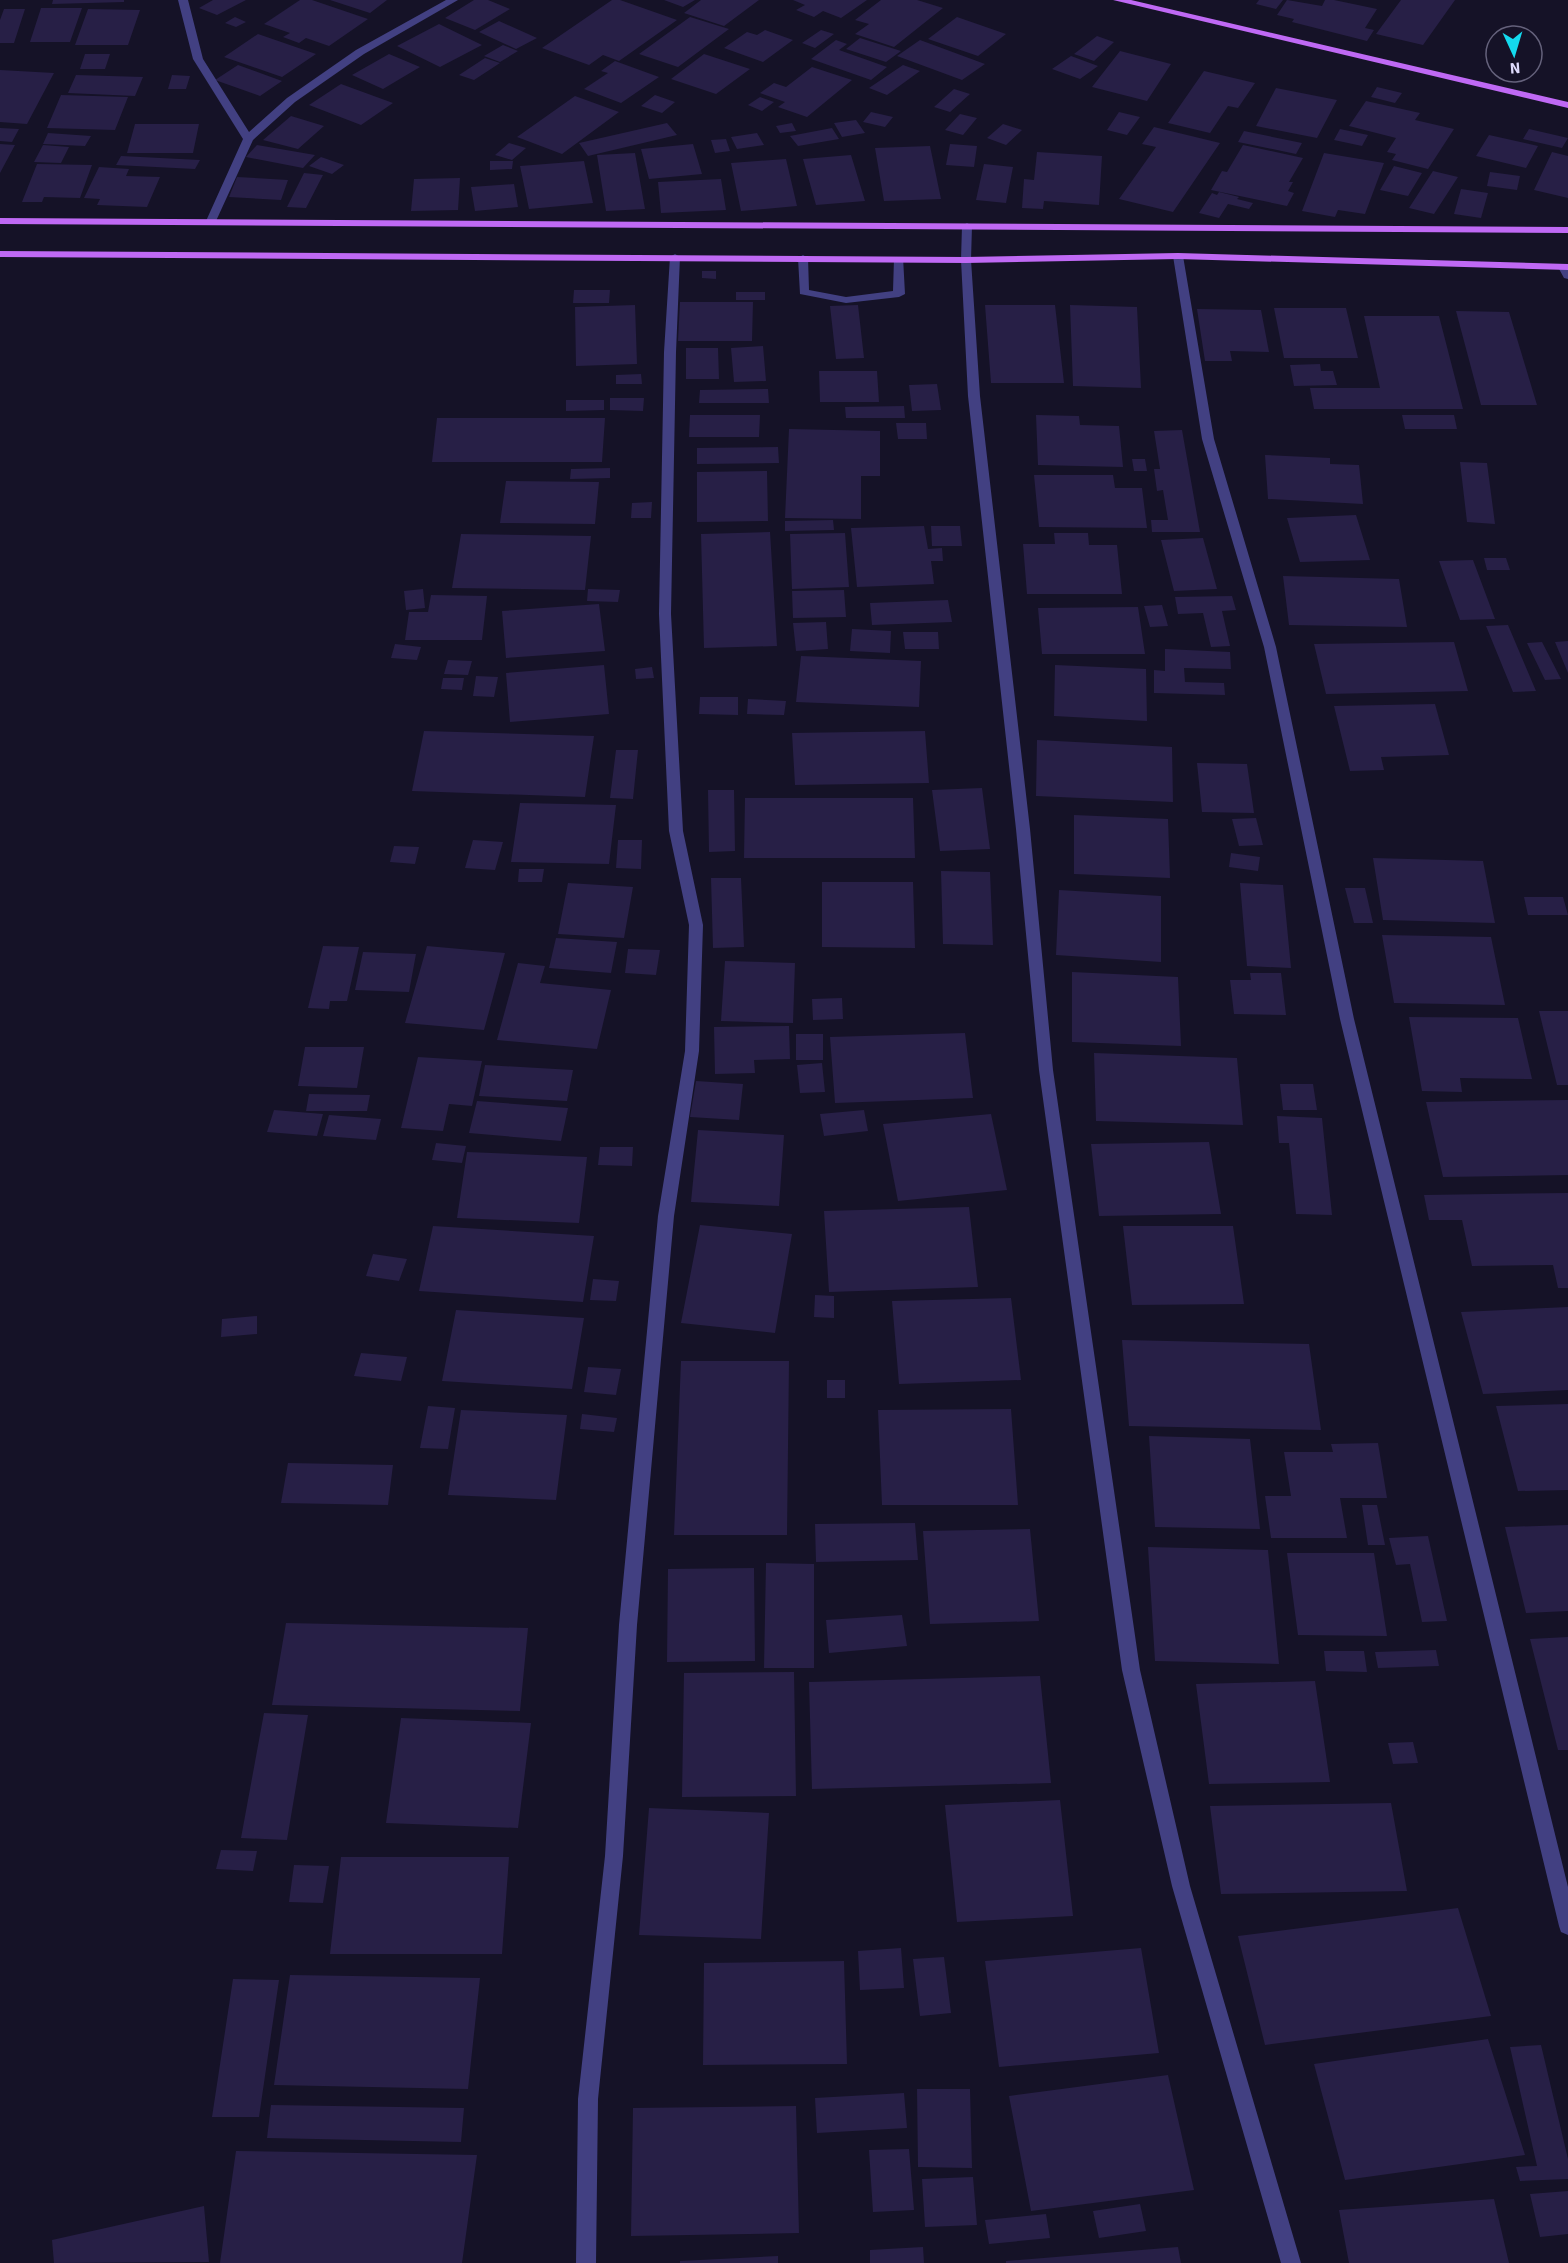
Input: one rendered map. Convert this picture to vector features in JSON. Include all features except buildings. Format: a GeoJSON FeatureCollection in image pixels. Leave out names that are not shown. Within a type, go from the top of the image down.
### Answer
{"type":"FeatureCollection","features":[{"type":"Feature","properties":{"kind":"main road"},"geometry":{"type":"LineString","coordinates":[[1118,0],[1568,105]]}},
{"type":"Feature","properties":{"kind":"main road"},"geometry":{"type":"LineString","coordinates":[[0,221],[1568,230]]}},
{"type":"Feature","properties":{"kind":"main road"},"geometry":{"type":"LineString","coordinates":[[0,254],[966,260],[1178,256],[1566,270]]}},
{"type":"Feature","properties":{"kind":"street"},"geometry":{"type":"LineString","coordinates":[[183,0],[198,59],[248,139]]}},
{"type":"Feature","properties":{"kind":"street"},"geometry":{"type":"LineString","coordinates":[[211,221],[248,139],[291,100],[360,52],[453,0]]}},
{"type":"Feature","properties":{"kind":"street"},"geometry":{"type":"LineString","coordinates":[[967,226],[966,260],[974,396],[1023,829],[1046,1070],[1131,1670],[1181,1886],[1291,2263]]}},
{"type":"Feature","properties":{"kind":"street"},"geometry":{"type":"LineString","coordinates":[[1178,256],[1208,439],[1270,647],[1347,1019],[1471,1520],[1568,1926]]}},
{"type":"Feature","properties":{"kind":"street"},"geometry":{"type":"LineString","coordinates":[[586,2263],[588,2099],[614,1856],[628,1624],[666,1216],[692,1051],[696,925],[676,831],[665,614],[670,352],[675,257]]}},
{"type":"Feature","properties":{"kind":"street"},"geometry":{"type":"LineString","coordinates":[[803,258],[804,292],[846,300],[899,294],[899,259]]}}]}
